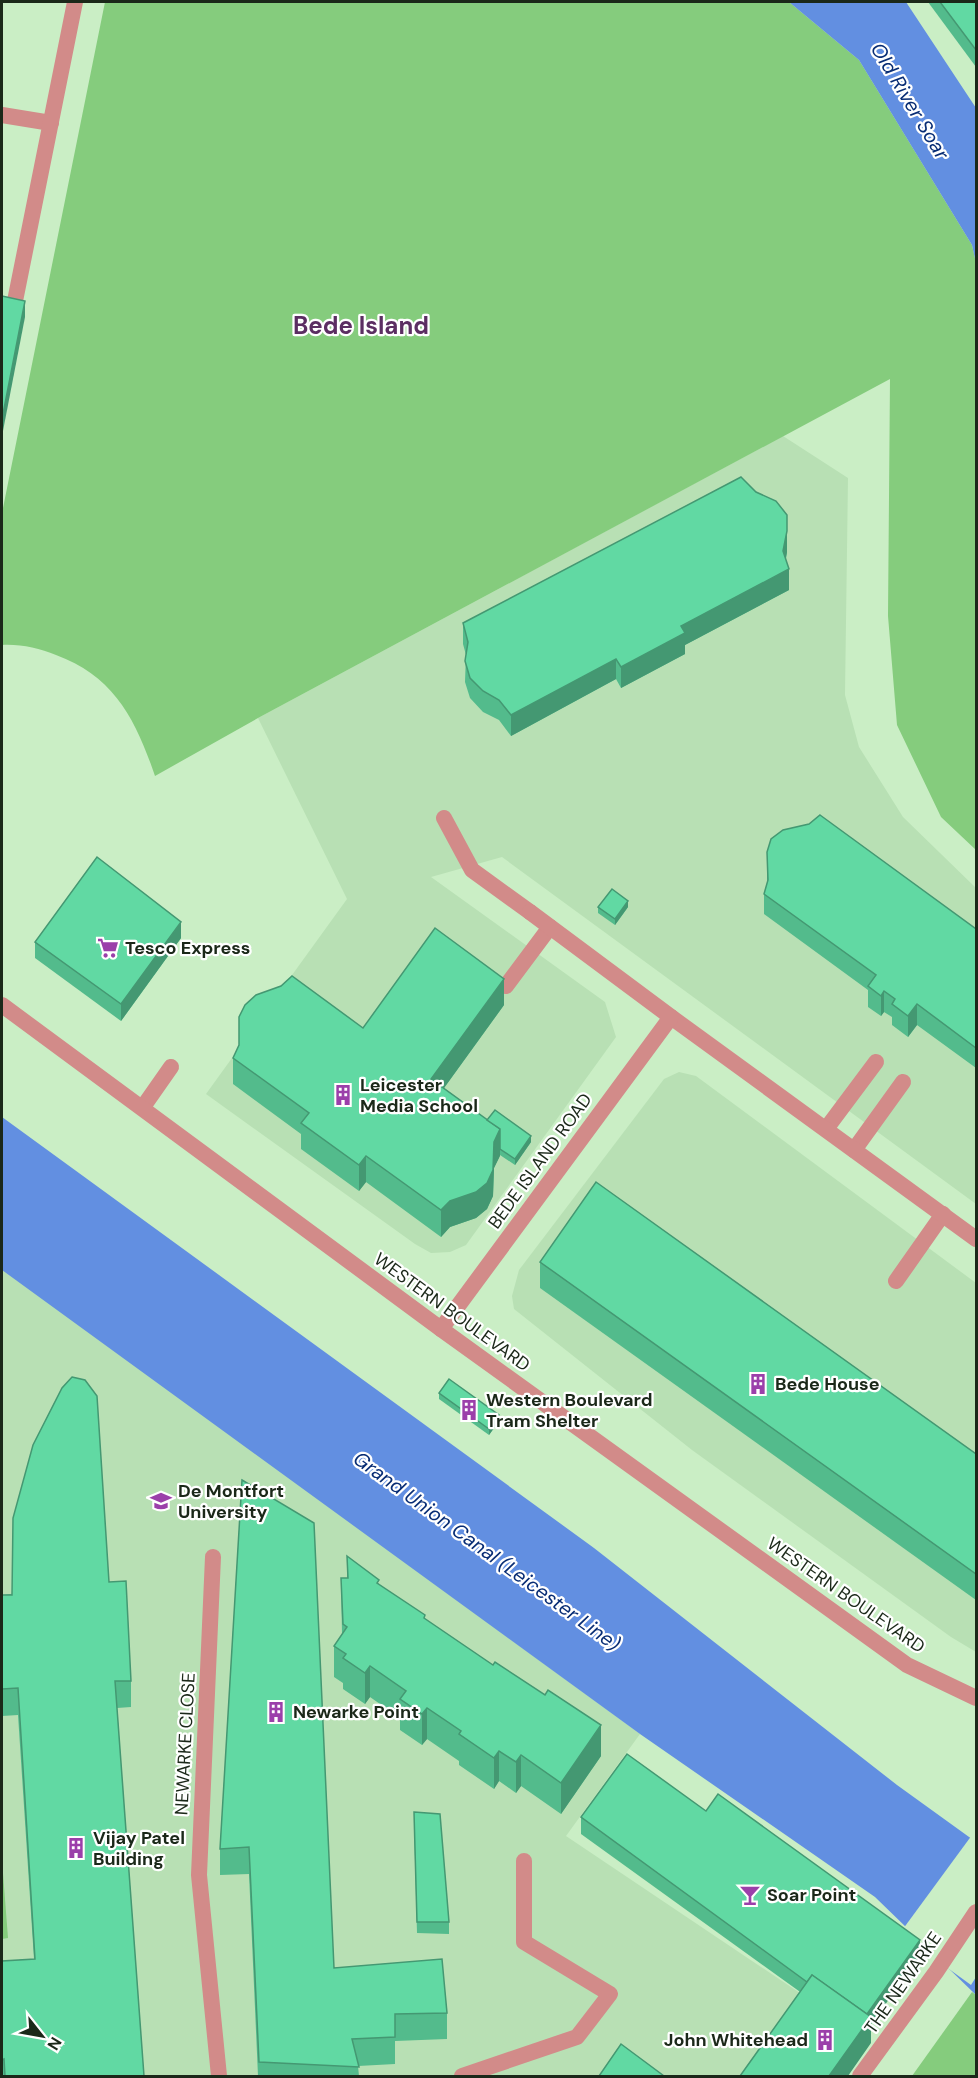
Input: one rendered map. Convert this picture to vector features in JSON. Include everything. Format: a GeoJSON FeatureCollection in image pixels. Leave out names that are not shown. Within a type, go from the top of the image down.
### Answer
{"type":"FeatureCollection","features":[{"type":"Feature","properties":{"kind":"street"},"geometry":{"type":"LineString","coordinates":[[12,310],[75,2]]}},
{"type":"Feature","properties":{"kind":"street"},"geometry":{"type":"LineString","coordinates":[[2,115],[51,123]]}},
{"type":"Feature","properties":{"kind":"street"},"geometry":{"type":"LineString","coordinates":[[444,818],[472,870],[976,1239]]}},
{"type":"Feature","properties":{"kind":"street"},"geometry":{"type":"LineString","coordinates":[[506,986],[550,927]]}},
{"type":"Feature","properties":{"kind":"street","name":"WESTERN BOULEVARD"},"geometry":{"type":"LineString","coordinates":[[2,1005],[441,1329],[907,1665],[976,1698]]}},
{"type":"Feature","properties":{"kind":"street","name":"BEDE ISLAND ROAD"},"geometry":{"type":"LineString","coordinates":[[441,1329],[671,1017]]}},
{"type":"Feature","properties":{"kind":"street"},"geometry":{"type":"LineString","coordinates":[[826,1129],[876,1062]]}},
{"type":"Feature","properties":{"kind":"street"},"geometry":{"type":"LineString","coordinates":[[142,1107],[171,1067]]}},
{"type":"Feature","properties":{"kind":"street"},"geometry":{"type":"LineString","coordinates":[[854,1149],[903,1082]]}},
{"type":"Feature","properties":{"kind":"street"},"geometry":{"type":"LineString","coordinates":[[896,1281],[943,1214]]}},
{"type":"Feature","properties":{"kind":"street","name":"NEWARKE CLOSE"},"geometry":{"type":"LineString","coordinates":[[213,1557],[199,1875],[219,2076]]}},
{"type":"Feature","properties":{"kind":"street"},"geometry":{"type":"LineString","coordinates":[[462,2076],[577,2037],[610,1994],[524,1942],[524,1861]]}},
{"type":"Feature","properties":{"kind":"street","name":"THE NEWARKE"},"geometry":{"type":"LineString","coordinates":[[860,2076],[936,1972],[976,1912]]}},
{"type":"Feature","properties":{"kind":"shaded area"},"geometry":{"type":"Polygon","coordinates":[[[783,436],[848,478],[845,695],[859,747],[903,817],[976,888],[976,1204],[502,857],[431,877],[605,1002],[616,1037],[466,1245],[450,1252],[431,1253],[415,1244],[206,1094],[347,899],[258,718],[783,436]]]}},
{"type":"Feature","properties":{"kind":"shaded area"},"geometry":{"type":"Polygon","coordinates":[[[679,1072],[696,1076],[976,1283],[976,1652],[951,1637],[692,1450],[514,1309],[512,1296],[519,1270],[664,1079],[679,1072]]]}},
{"type":"Feature","properties":{"kind":"shaded area","name":"De Montfort University"},"geometry":{"type":"Polygon","coordinates":[[[2,1268],[640,1734],[566,1836],[858,2032],[824,2076],[2,2076],[2,1268]]]}},
{"type":"Feature","properties":{"kind":"green space"},"geometry":{"type":"Polygon","coordinates":[[[105,2],[789,2],[859,60],[972,245],[976,263],[976,850],[941,817],[897,725],[888,616],[890,379],[258,718],[155,776],[131,719],[108,688],[93,675],[76,664],[43,650],[2,645],[2,513],[105,2]]]}},
{"type":"Feature","properties":{"kind":"green space"},"geometry":{"type":"Polygon","coordinates":[[[2,1860],[8,1938],[2,1939],[2,1860]]]}},
{"type":"Feature","properties":{"kind":"green space"},"geometry":{"type":"Polygon","coordinates":[[[972,1992],[976,1995],[976,2076],[912,2076],[972,1992]]]}},
{"type":"Feature","properties":{"kind":"water","name":"Old River Soar"},"geometry":{"type":"Polygon","coordinates":[[[789,2],[906,2],[976,108],[976,263],[972,245],[859,60],[789,2]]]}},
{"type":"Feature","properties":{"kind":"water","name":"Grand Union Canal (Leicester Line)"},"geometry":{"type":"Polygon","coordinates":[[[2,1117],[594,1548],[897,1785],[976,1842],[976,1995],[875,1897],[640,1734],[2,1270],[2,1117]]]}},
{"type":"Feature","properties":{"kind":"pier"},"geometry":{"type":"Polygon","coordinates":[[[972,1835],[976,1838],[976,1977],[971,1985],[931,1956],[903,1929],[972,1835]]]}},
{"type":"Feature","properties":{"kind":"building"},"geometry":{"type":"Polygon","coordinates":[[[940,2],[976,2],[976,50],[940,2]]]}},
{"type":"Feature","properties":{"kind":"building"},"geometry":{"type":"Polygon","coordinates":[[[2,296],[25,301],[2,419],[2,296]]]}},
{"type":"Feature","properties":{"kind":"building"},"geometry":{"type":"Polygon","coordinates":[[[741,477],[756,492],[776,501],[787,515],[783,551],[789,569],[681,626],[685,633],[621,667],[616,659],[511,715],[499,700],[483,691],[470,678],[465,661],[468,642],[463,623],[741,477]]]}},
{"type":"Feature","properties":{"kind":"building"},"geometry":{"type":"Polygon","coordinates":[[[820,815],[976,929],[976,1048],[917,1004],[908,1016],[892,1004],[895,999],[884,991],[881,996],[868,986],[876,975],[764,894],[768,880],[767,852],[771,839],[783,830],[809,824],[820,815]]]}},
{"type":"Feature","properties":{"kind":"building","name":"Tesco Express"},"geometry":{"type":"Polygon","coordinates":[[[97,857],[181,922],[121,1004],[35,942],[97,857]]]}},
{"type":"Feature","properties":{"kind":"building"},"geometry":{"type":"Polygon","coordinates":[[[612,889],[628,901],[615,919],[598,907],[612,889]]]}},
{"type":"Feature","properties":{"kind":"building","name":"Leicester Media School"},"geometry":{"type":"Polygon","coordinates":[[[435,928],[504,979],[431,1079],[500,1129],[494,1142],[493,1170],[487,1183],[476,1192],[450,1201],[441,1210],[366,1156],[359,1165],[301,1123],[309,1113],[233,1058],[239,1045],[239,1017],[245,1005],[256,995],[281,986],[292,976],[363,1028],[435,928]]]}},
{"type":"Feature","properties":{"kind":"building"},"geometry":{"type":"Polygon","coordinates":[[[495,1110],[531,1136],[515,1159],[500,1149],[500,1129],[487,1120],[495,1110]]]}},
{"type":"Feature","properties":{"kind":"building","name":"Bede House"},"geometry":{"type":"Polygon","coordinates":[[[596,1182],[976,1454],[976,1574],[540,1262],[596,1182]]]}},
{"type":"Feature","properties":{"kind":"building","name":"Vijay Patel Building"},"geometry":{"type":"Polygon","coordinates":[[[72,1377],[85,1380],[97,1396],[109,1582],[126,1581],[131,1681],[115,1681],[144,2076],[5,2076],[4,2059],[2,2060],[2,1961],[35,1959],[18,1688],[2,1689],[2,1595],[12,1595],[13,1518],[33,1445],[62,1388],[72,1377]]]}},
{"type":"Feature","properties":{"kind":"building","name":"Western Boulevard Tram Shelter"},"geometry":{"type":"Polygon","coordinates":[[[449,1379],[499,1415],[489,1429],[439,1393],[449,1379]]]}},
{"type":"Feature","properties":{"kind":"building","name":"Newarke Point"},"geometry":{"type":"Polygon","coordinates":[[[242,1480],[314,1523],[334,1968],[442,1959],[447,2013],[395,2014],[395,2037],[352,2039],[359,2067],[259,2062],[249,1847],[220,1849],[242,1480]]]}},
{"type":"Feature","properties":{"kind":"building"},"geometry":{"type":"Polygon","coordinates":[[[347,1556],[379,1580],[377,1583],[493,1665],[495,1662],[545,1695],[548,1690],[601,1725],[561,1783],[521,1755],[516,1762],[499,1751],[494,1758],[459,1734],[461,1731],[427,1708],[422,1714],[400,1699],[406,1691],[370,1666],[365,1673],[343,1658],[346,1654],[334,1646],[347,1627],[343,1624],[341,1578],[348,1578],[347,1556]]]}},
{"type":"Feature","properties":{"kind":"building","name":"Soar Point"},"geometry":{"type":"Polygon","coordinates":[[[627,1754],[706,1811],[718,1794],[920,1940],[867,2014],[812,1975],[807,1982],[581,1817],[627,1754]]]}},
{"type":"Feature","properties":{"kind":"building"},"geometry":{"type":"Polygon","coordinates":[[[414,1812],[440,1814],[449,1922],[417,1922],[414,1812]]]}},
{"type":"Feature","properties":{"kind":"building"},"geometry":{"type":"Polygon","coordinates":[[[812,1975],[871,2017],[829,2076],[740,2076],[812,1975]]]}},
{"type":"Feature","properties":{"kind":"building"},"geometry":{"type":"Polygon","coordinates":[[[621,2044],[664,2076],[599,2076],[621,2044]]]}},
{"type":"Feature","properties":{"kind":"place","name":"Tesco Express"},"geometry":{"type":"Point","coordinates":[108,948]}},
{"type":"Feature","properties":{"kind":"place","name":"Leicester Media School"},"geometry":{"type":"Point","coordinates":[343,1095]}},
{"type":"Feature","properties":{"kind":"place","name":"Bede House"},"geometry":{"type":"Point","coordinates":[758,1384]}},
{"type":"Feature","properties":{"kind":"place","name":"Western Boulevard Tram Shelter"},"geometry":{"type":"Point","coordinates":[469,1410]}},
{"type":"Feature","properties":{"kind":"place","name":"De Montfort University"},"geometry":{"type":"Point","coordinates":[161,1501]}},
{"type":"Feature","properties":{"kind":"place","name":"Newarke Point"},"geometry":{"type":"Point","coordinates":[276,1712]}},
{"type":"Feature","properties":{"kind":"place","name":"Vijay Patel Building"},"geometry":{"type":"Point","coordinates":[76,1848]}},
{"type":"Feature","properties":{"kind":"place","name":"Soar Point"},"geometry":{"type":"Point","coordinates":[750,1895]}},
{"type":"Feature","properties":{"kind":"place","name":"John Whitehead"},"geometry":{"type":"Point","coordinates":[825,2040]}},
{"type":"Feature","properties":{"kind":"district","name":"Bede Island"},"geometry":{"type":"Point","coordinates":[361,326]}}]}
